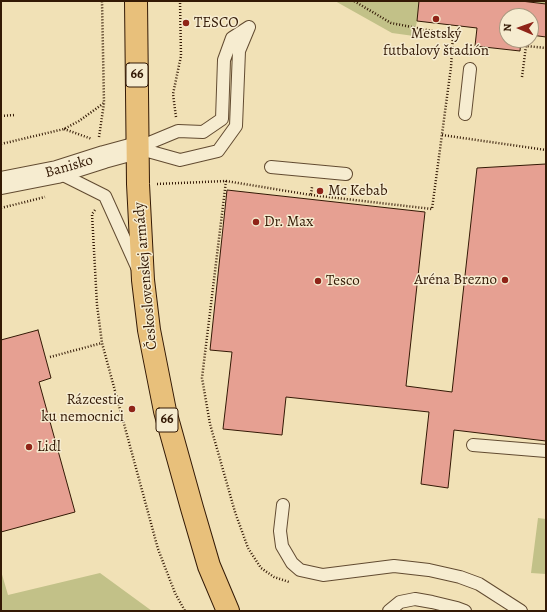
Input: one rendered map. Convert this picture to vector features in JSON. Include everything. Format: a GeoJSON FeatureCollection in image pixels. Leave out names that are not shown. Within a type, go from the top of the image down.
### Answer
{"type":"FeatureCollection","features":[{"type":"Feature","properties":{"kind":"main road","name":"Československej armády"},"geometry":{"type":"LineString","coordinates":[[136,1],[138,184],[143,280],[149,330],[165,410],[192,508],[209,566],[228,611]]}},
{"type":"Feature","properties":{"kind":"street","name":"Banisko"},"geometry":{"type":"LineString","coordinates":[[1,182],[57,172],[104,156],[137,148]]}},
{"type":"Feature","properties":{"kind":"lane"},"geometry":{"type":"LineString","coordinates":[[249,27],[239,51],[236,126],[218,151],[180,160],[137,148],[178,131],[203,132],[222,119],[224,60],[232,38],[249,27]]}},
{"type":"Feature","properties":{"kind":"lane"},"geometry":{"type":"LineString","coordinates":[[465,114],[470,69]]}},
{"type":"Feature","properties":{"kind":"lane"},"geometry":{"type":"LineString","coordinates":[[270,167],[346,174]]}},
{"type":"Feature","properties":{"kind":"lane"},"geometry":{"type":"LineString","coordinates":[[57,172],[105,196],[143,280]]}},
{"type":"Feature","properties":{"kind":"lane"},"geometry":{"type":"LineString","coordinates":[[473,445],[546,451]]}},
{"type":"Feature","properties":{"kind":"lane"},"geometry":{"type":"LineString","coordinates":[[283,505],[280,530],[282,546],[292,563],[300,570],[323,575],[339,574],[380,566],[429,570],[460,577],[479,584],[521,611]]}},
{"type":"Feature","properties":{"kind":"lane"},"geometry":{"type":"LineString","coordinates":[[389,611],[400,602],[415,599],[465,611]]}},
{"type":"Feature","properties":{"kind":"path"},"geometry":{"type":"LineString","coordinates":[[64,129],[99,141],[104,103],[102,1]]}},
{"type":"Feature","properties":{"kind":"path"},"geometry":{"type":"LineString","coordinates":[[178,131],[173,94],[181,56],[180,1]]}},
{"type":"Feature","properties":{"kind":"path"},"geometry":{"type":"LineString","coordinates":[[138,184],[226,181],[311,195],[432,209],[451,67],[453,35],[391,23],[354,1]]}},
{"type":"Feature","properties":{"kind":"path"},"geometry":{"type":"LineString","coordinates":[[522,76],[526,46],[546,48]]}},
{"type":"Feature","properties":{"kind":"path"},"geometry":{"type":"LineString","coordinates":[[1,144],[64,129],[79,121],[104,103]]}},
{"type":"Feature","properties":{"kind":"path"},"geometry":{"type":"LineString","coordinates":[[1,116],[15,115]]}},
{"type":"Feature","properties":{"kind":"path"},"geometry":{"type":"LineString","coordinates":[[442,135],[546,150]]}},
{"type":"Feature","properties":{"kind":"path"},"geometry":{"type":"LineString","coordinates":[[180,160],[182,183]]}},
{"type":"Feature","properties":{"kind":"path"},"geometry":{"type":"LineString","coordinates":[[311,195],[316,171]]}},
{"type":"Feature","properties":{"kind":"path"},"geometry":{"type":"LineString","coordinates":[[226,181],[202,378],[210,424],[248,548],[261,568],[274,577],[296,585]]}},
{"type":"Feature","properties":{"kind":"path"},"geometry":{"type":"LineString","coordinates":[[1,208],[51,196]]}},
{"type":"Feature","properties":{"kind":"path"},"geometry":{"type":"LineString","coordinates":[[105,196],[92,214],[97,305],[102,343],[158,548],[175,593],[185,611]]}},
{"type":"Feature","properties":{"kind":"path"},"geometry":{"type":"LineString","coordinates":[[90,206],[95,210]]}},
{"type":"Feature","properties":{"kind":"path"},"geometry":{"type":"LineString","coordinates":[[50,357],[102,343]]}},
{"type":"Feature","properties":{"kind":"shaded area","name":"Mestský futbalový štadión"},"geometry":{"type":"Polygon","coordinates":[[[335,1],[546,1],[546,37],[539,27],[539,8],[499,8],[499,31],[417,21],[414,36],[392,33],[335,1]]]}},
{"type":"Feature","properties":{"kind":"shaded area"},"geometry":{"type":"Polygon","coordinates":[[[538,518],[546,519],[546,574],[531,573],[538,518]]]}},
{"type":"Feature","properties":{"kind":"shaded area"},"geometry":{"type":"Polygon","coordinates":[[[1,571],[8,595],[100,573],[152,611],[1,611],[1,571]]]}},
{"type":"Feature","properties":{"kind":"building"},"geometry":{"type":"Polygon","coordinates":[[[419,1],[521,1],[546,4],[546,37],[539,36],[539,8],[499,8],[499,48],[520,48],[520,51],[475,46],[477,28],[417,21],[419,1]]]}},
{"type":"Feature","properties":{"kind":"building","name":"Tesco"},"geometry":{"type":"Polygon","coordinates":[[[546,164],[546,441],[454,430],[448,488],[421,484],[429,412],[286,397],[282,435],[223,429],[232,352],[210,350],[227,190],[425,212],[406,386],[452,392],[477,168],[546,164]]]}},
{"type":"Feature","properties":{"kind":"building","name":"Lidl"},"geometry":{"type":"Polygon","coordinates":[[[38,330],[51,378],[39,382],[75,512],[1,532],[1,340],[38,330]]]}},
{"type":"Feature","properties":{"kind":"place","name":"Mestský futbalový štadión"},"geometry":{"type":"Point","coordinates":[436,19]}},
{"type":"Feature","properties":{"kind":"place","name":"TESCO"},"geometry":{"type":"Point","coordinates":[186,23]}},
{"type":"Feature","properties":{"kind":"place","name":"Mc Kebab"},"geometry":{"type":"Point","coordinates":[320,191]}},
{"type":"Feature","properties":{"kind":"place","name":"Dr. Max"},"geometry":{"type":"Point","coordinates":[256,222]}},
{"type":"Feature","properties":{"kind":"place","name":"Aréna Brezno"},"geometry":{"type":"Point","coordinates":[505,280]}},
{"type":"Feature","properties":{"kind":"place","name":"Tesco"},"geometry":{"type":"Point","coordinates":[318,281]}},
{"type":"Feature","properties":{"kind":"place","name":"Rázcestie ku nemocnici"},"geometry":{"type":"Point","coordinates":[132,409]}},
{"type":"Feature","properties":{"kind":"place","name":"Lidl"},"geometry":{"type":"Point","coordinates":[29,447]}}]}
